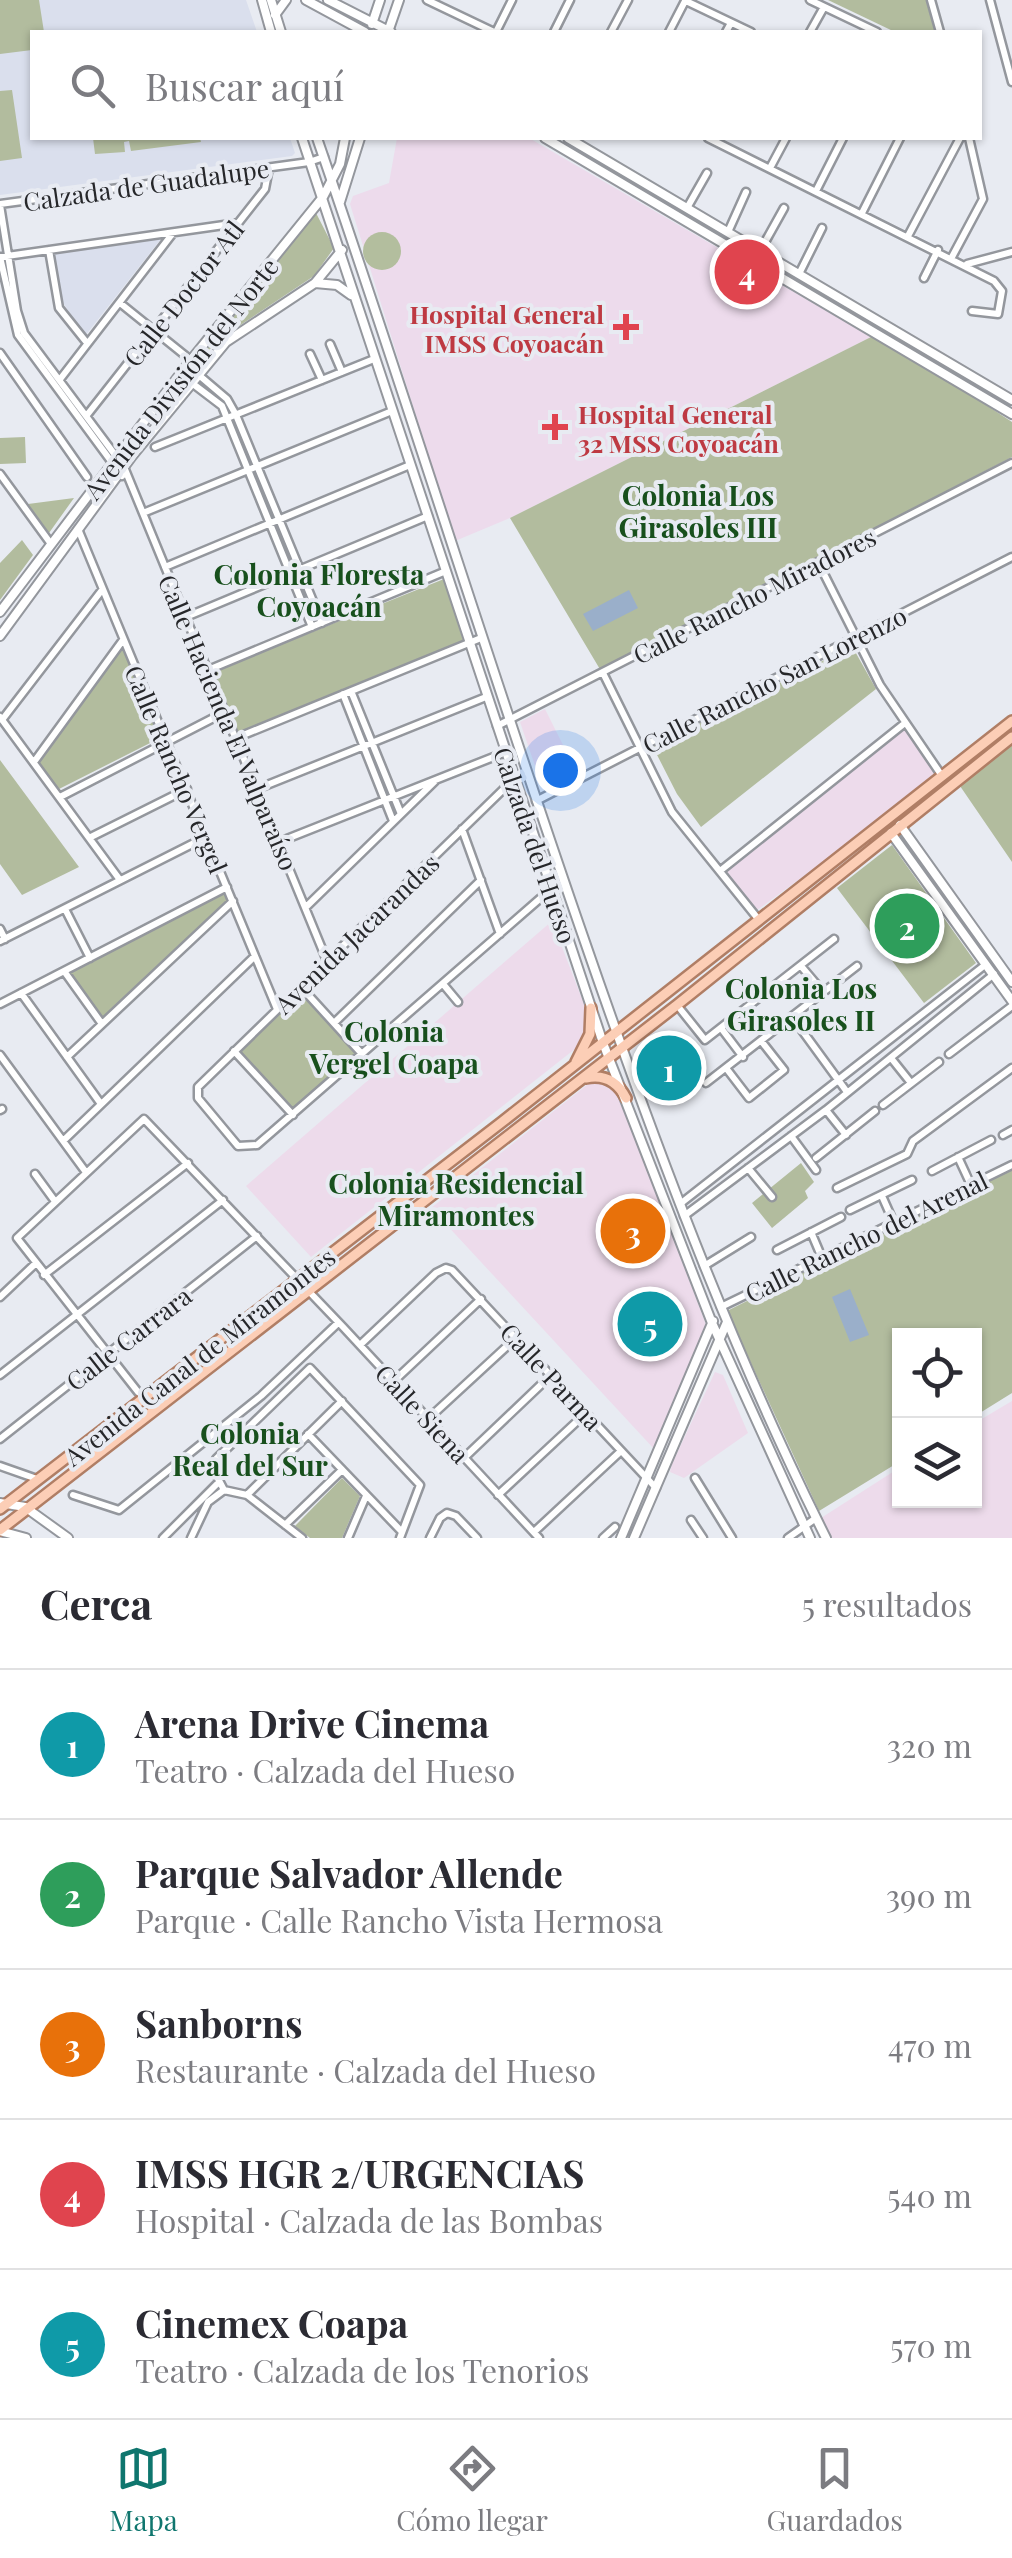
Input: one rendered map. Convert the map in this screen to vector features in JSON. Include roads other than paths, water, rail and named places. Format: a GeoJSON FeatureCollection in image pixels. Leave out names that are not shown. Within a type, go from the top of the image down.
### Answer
{"type":"FeatureCollection","features":[{"type":"Feature","properties":{"kind":"main road"},"geometry":{"type":"LineString","coordinates":[[262,0],[270,30]]}},
{"type":"Feature","properties":{"kind":"main road"},"geometry":{"type":"LineString","coordinates":[[271,0],[280,30]]}},
{"type":"Feature","properties":{"kind":"main road"},"geometry":{"type":"LineString","coordinates":[[275,15],[286,0]]}},
{"type":"Feature","properties":{"kind":"main road"},"geometry":{"type":"LineString","coordinates":[[306,0],[369,29]]}},
{"type":"Feature","properties":{"kind":"main road"},"geometry":{"type":"LineString","coordinates":[[328,0],[369,29]]}},
{"type":"Feature","properties":{"kind":"main road"},"geometry":{"type":"LineString","coordinates":[[369,29],[380,0]]}},
{"type":"Feature","properties":{"kind":"main road"},"geometry":{"type":"LineString","coordinates":[[390,30],[399,0]]}},
{"type":"Feature","properties":{"kind":"main road","name":"Calzada del Hueso"},"geometry":{"type":"LineString","coordinates":[[303,140],[608,1057],[712,1323],[810,1538]]}},
{"type":"Feature","properties":{"kind":"main road","name":"Calzada del Hueso"},"geometry":{"type":"LineString","coordinates":[[318,140],[508,721],[616,1033],[726,1322],[826,1538]]}},
{"type":"Feature","properties":{"kind":"main road","name":"Avenida División del Norte"},"geometry":{"type":"LineString","coordinates":[[0,612],[187,361],[323,197],[340,164],[345,140]]}},
{"type":"Feature","properties":{"kind":"main road"},"geometry":{"type":"LineString","coordinates":[[340,202],[362,140]]}},
{"type":"Feature","properties":{"kind":"main road"},"geometry":{"type":"LineString","coordinates":[[548,140],[1012,414]]}},
{"type":"Feature","properties":{"kind":"main road"},"geometry":{"type":"LineString","coordinates":[[571,140],[1012,400]]}},
{"type":"Feature","properties":{"kind":"main road","name":"Avenida División del Norte"},"geometry":{"type":"LineString","coordinates":[[0,636],[122,470],[199,374],[238,333],[315,283],[351,238]]}},
{"type":"Feature","properties":{"kind":"main road"},"geometry":{"type":"LineString","coordinates":[[315,283],[336,284],[355,300]]}},
{"type":"Feature","properties":{"kind":"main road","name":"Avenida Canal de Miramontes"},"geometry":{"type":"LineString","coordinates":[[2,1505],[565,1074],[1012,722]]}},
{"type":"Feature","properties":{"kind":"main road","name":"Avenida Canal de Miramontes"},"geometry":{"type":"LineString","coordinates":[[0,1530],[677,1005],[1012,737]]}},
{"type":"Feature","properties":{"kind":"main road"},"geometry":{"type":"LineString","coordinates":[[900,825],[1012,982]]}},
{"type":"Feature","properties":{"kind":"main road"},"geometry":{"type":"LineString","coordinates":[[892,833],[1012,1004]]}},
{"type":"Feature","properties":{"kind":"main road"},"geometry":{"type":"LineString","coordinates":[[565,1074],[587,1042],[591,1008]]}},
{"type":"Feature","properties":{"kind":"main road"},"geometry":{"type":"LineString","coordinates":[[579,1081],[592,1076],[608,1079],[617,1084],[626,1098]]}},
{"type":"Feature","properties":{"kind":"main road"},"geometry":{"type":"LineString","coordinates":[[621,1538],[720,1307]]}},
{"type":"Feature","properties":{"kind":"main road"},"geometry":{"type":"LineString","coordinates":[[634,1538],[726,1322]]}},
{"type":"Feature","properties":{"kind":"main road"},"geometry":{"type":"LineString","coordinates":[[708,1365],[722,1362],[734,1369]]}},
{"type":"Feature","properties":{"kind":"main road"},"geometry":{"type":"LineString","coordinates":[[636,1502],[648,1506]]}},
{"type":"Feature","properties":{"kind":"main road"},"geometry":{"type":"LineString","coordinates":[[2,1505],[27,1509],[68,1538]]}},
{"type":"Feature","properties":{"kind":"main road"},"geometry":{"type":"LineString","coordinates":[[0,1530],[26,1538]]}},
{"type":"Feature","properties":{"kind":"street"},"geometry":{"type":"LineString","coordinates":[[428,0],[491,30]]}},
{"type":"Feature","properties":{"kind":"street"},"geometry":{"type":"LineString","coordinates":[[448,10],[454,0]]}},
{"type":"Feature","properties":{"kind":"street"},"geometry":{"type":"LineString","coordinates":[[496,30],[512,0]]}},
{"type":"Feature","properties":{"kind":"street"},"geometry":{"type":"LineString","coordinates":[[555,30],[570,0]]}},
{"type":"Feature","properties":{"kind":"street"},"geometry":{"type":"LineString","coordinates":[[612,30],[628,0]]}},
{"type":"Feature","properties":{"kind":"street"},"geometry":{"type":"LineString","coordinates":[[670,30],[686,0],[747,30]]}},
{"type":"Feature","properties":{"kind":"street"},"geometry":{"type":"LineString","coordinates":[[810,0],[873,30]]}},
{"type":"Feature","properties":{"kind":"street"},"geometry":{"type":"LineString","coordinates":[[930,0],[939,30]]}},
{"type":"Feature","properties":{"kind":"street"},"geometry":{"type":"LineString","coordinates":[[990,0],[1012,82]]}},
{"type":"Feature","properties":{"kind":"street"},"geometry":{"type":"LineString","coordinates":[[811,30],[824,7]]}},
{"type":"Feature","properties":{"kind":"street"},"geometry":{"type":"LineString","coordinates":[[727,30],[731,23]]}},
{"type":"Feature","properties":{"kind":"street"},"geometry":{"type":"LineString","coordinates":[[999,34],[1012,32]]}},
{"type":"Feature","properties":{"kind":"street"},"geometry":{"type":"LineString","coordinates":[[770,168],[785,140]]}},
{"type":"Feature","properties":{"kind":"street"},"geometry":{"type":"LineString","coordinates":[[816,191],[842,140]]}},
{"type":"Feature","properties":{"kind":"street"},"geometry":{"type":"LineString","coordinates":[[862,213],[899,140]]}},
{"type":"Feature","properties":{"kind":"street"},"geometry":{"type":"LineString","coordinates":[[908,236],[965,140]]}},
{"type":"Feature","properties":{"kind":"street"},"geometry":{"type":"LineString","coordinates":[[952,258],[983,199],[967,140]]}},
{"type":"Feature","properties":{"kind":"street"},"geometry":{"type":"LineString","coordinates":[[726,142],[994,281],[1002,292],[998,314],[972,311]]}},
{"type":"Feature","properties":{"kind":"street","name":"Calzada de Guadalupe"},"geometry":{"type":"LineString","coordinates":[[0,205],[325,160]]}},
{"type":"Feature","properties":{"kind":"street","name":"Calle Doctor Atl"},"geometry":{"type":"LineString","coordinates":[[87,415],[265,189],[269,167]]}},
{"type":"Feature","properties":{"kind":"street"},"geometry":{"type":"LineString","coordinates":[[687,208],[707,172]]}},
{"type":"Feature","properties":{"kind":"street"},"geometry":{"type":"LineString","coordinates":[[728,232],[746,192]]}},
{"type":"Feature","properties":{"kind":"street"},"geometry":{"type":"LineString","coordinates":[[0,205],[18,336],[72,401],[114,461]]}},
{"type":"Feature","properties":{"kind":"street"},"geometry":{"type":"LineString","coordinates":[[760,251],[784,208]]}},
{"type":"Feature","properties":{"kind":"street"},"geometry":{"type":"LineString","coordinates":[[4,256],[238,223]]}},
{"type":"Feature","properties":{"kind":"street"},"geometry":{"type":"LineString","coordinates":[[799,274],[822,228]]}},
{"type":"Feature","properties":{"kind":"street"},"geometry":{"type":"LineString","coordinates":[[61,378],[174,232]]}},
{"type":"Feature","properties":{"kind":"street"},"geometry":{"type":"LineString","coordinates":[[50,250],[59,308],[87,344]]}},
{"type":"Feature","properties":{"kind":"street"},"geometry":{"type":"LineString","coordinates":[[924,278],[938,250]]}},
{"type":"Feature","properties":{"kind":"street"},"geometry":{"type":"LineString","coordinates":[[966,264],[1012,252]]}},
{"type":"Feature","properties":{"kind":"street"},"geometry":{"type":"LineString","coordinates":[[4,256],[24,334],[61,378],[72,401],[87,415],[114,461]]}},
{"type":"Feature","properties":{"kind":"street"},"geometry":{"type":"LineString","coordinates":[[120,302],[227,399],[322,623]]}},
{"type":"Feature","properties":{"kind":"street"},"geometry":{"type":"LineString","coordinates":[[330,344],[342,372]]}},
{"type":"Feature","properties":{"kind":"street"},"geometry":{"type":"LineString","coordinates":[[0,353],[87,477]]}},
{"type":"Feature","properties":{"kind":"street"},"geometry":{"type":"LineString","coordinates":[[310,354],[322,380]]}},
{"type":"Feature","properties":{"kind":"street"},"geometry":{"type":"LineString","coordinates":[[155,447],[374,359]]}},
{"type":"Feature","properties":{"kind":"street"},"geometry":{"type":"LineString","coordinates":[[180,374],[220,402],[312,626]]}},
{"type":"Feature","properties":{"kind":"street"},"geometry":{"type":"LineString","coordinates":[[144,513],[392,411]]}},
{"type":"Feature","properties":{"kind":"street","name":"Calle Hacienda El Valparaíso"},"geometry":{"type":"LineString","coordinates":[[114,461],[144,513],[326,961]]}},
{"type":"Feature","properties":{"kind":"street","name":"Calle Rancho Miradores"},"geometry":{"type":"LineString","coordinates":[[496,726],[1012,463]]}},
{"type":"Feature","properties":{"kind":"street"},"geometry":{"type":"LineString","coordinates":[[165,567],[410,465]]}},
{"type":"Feature","properties":{"kind":"street"},"geometry":{"type":"LineString","coordinates":[[0,474],[51,544]]}},
{"type":"Feature","properties":{"kind":"street"},"geometry":{"type":"LineString","coordinates":[[186,618],[428,516]]}},
{"type":"Feature","properties":{"kind":"street","name":"Calle Rancho Vergel"},"geometry":{"type":"LineString","coordinates":[[78,529],[277,1009]]}},
{"type":"Feature","properties":{"kind":"street","name":"Calle Rancho San Lorenzo"},"geometry":{"type":"LineString","coordinates":[[536,801],[1012,558]]}},
{"type":"Feature","properties":{"kind":"street"},"geometry":{"type":"LineString","coordinates":[[818,562],[880,685],[942,776]]}},
{"type":"Feature","properties":{"kind":"street"},"geometry":{"type":"LineString","coordinates":[[208,670],[446,572]]}},
{"type":"Feature","properties":{"kind":"street"},"geometry":{"type":"LineString","coordinates":[[102,590],[1,719],[120,880]]}},
{"type":"Feature","properties":{"kind":"street"},"geometry":{"type":"LineString","coordinates":[[236,738],[481,638]]}},
{"type":"Feature","properties":{"kind":"street"},"geometry":{"type":"LineString","coordinates":[[34,762],[122,640]]}},
{"type":"Feature","properties":{"kind":"street"},"geometry":{"type":"LineString","coordinates":[[603,672],[672,812],[760,920]]}},
{"type":"Feature","properties":{"kind":"street"},"geometry":{"type":"LineString","coordinates":[[347,693],[401,814]]}},
{"type":"Feature","properties":{"kind":"street"},"geometry":{"type":"LineString","coordinates":[[257,789],[486,696]]}},
{"type":"Feature","properties":{"kind":"street"},"geometry":{"type":"LineString","coordinates":[[60,797],[225,712]]}},
{"type":"Feature","properties":{"kind":"street"},"geometry":{"type":"LineString","coordinates":[[720,871],[904,724]]}},
{"type":"Feature","properties":{"kind":"street"},"geometry":{"type":"LineString","coordinates":[[368,744],[393,822]]}},
{"type":"Feature","properties":{"kind":"street"},"geometry":{"type":"LineString","coordinates":[[279,842],[506,752]]}},
{"type":"Feature","properties":{"kind":"street"},"geometry":{"type":"LineString","coordinates":[[306,907],[440,777]]}},
{"type":"Feature","properties":{"kind":"street","name":"Avenida Jacarandas"},"geometry":{"type":"LineString","coordinates":[[293,1116],[257,1144],[238,1146],[198,1098],[198,1087],[514,779]]}},
{"type":"Feature","properties":{"kind":"street"},"geometry":{"type":"LineString","coordinates":[[91,837],[187,789]]}},
{"type":"Feature","properties":{"kind":"street"},"geometry":{"type":"LineString","coordinates":[[462,829],[500,934]]}},
{"type":"Feature","properties":{"kind":"street"},"geometry":{"type":"LineString","coordinates":[[0,929],[2,940],[206,836]]}},
{"type":"Feature","properties":{"kind":"street"},"geometry":{"type":"LineString","coordinates":[[334,1023],[480,880]]}},
{"type":"Feature","properties":{"kind":"street"},"geometry":{"type":"LineString","coordinates":[[0,1004],[227,887]]}},
{"type":"Feature","properties":{"kind":"street"},"geometry":{"type":"LineString","coordinates":[[234,1051],[293,1116],[551,889]]}},
{"type":"Feature","properties":{"kind":"street"},"geometry":{"type":"LineString","coordinates":[[67,1057],[233,901]]}},
{"type":"Feature","properties":{"kind":"street"},"geometry":{"type":"LineString","coordinates":[[65,909],[90,958]]}},
{"type":"Feature","properties":{"kind":"street"},"geometry":{"type":"LineString","coordinates":[[677,1005],[705,1040],[834,939]]}},
{"type":"Feature","properties":{"kind":"street"},"geometry":{"type":"LineString","coordinates":[[63,1141],[255,956]]}},
{"type":"Feature","properties":{"kind":"street"},"geometry":{"type":"LineString","coordinates":[[680,1204],[986,965]]}},
{"type":"Feature","properties":{"kind":"street"},"geometry":{"type":"LineString","coordinates":[[801,966],[824,992]]}},
{"type":"Feature","properties":{"kind":"street"},"geometry":{"type":"LineString","coordinates":[[706,1083],[857,966]]}},
{"type":"Feature","properties":{"kind":"street"},"geometry":{"type":"LineString","coordinates":[[684,1216],[826,1110],[1002,967]]}},
{"type":"Feature","properties":{"kind":"street"},"geometry":{"type":"LineString","coordinates":[[64,971],[102,1024]]}},
{"type":"Feature","properties":{"kind":"street"},"geometry":{"type":"LineString","coordinates":[[442,984],[458,1002]]}},
{"type":"Feature","properties":{"kind":"street"},"geometry":{"type":"LineString","coordinates":[[301,988],[362,1054]]}},
{"type":"Feature","properties":{"kind":"street"},"geometry":{"type":"LineString","coordinates":[[21,993],[101,1104]]}},
{"type":"Feature","properties":{"kind":"street"},"geometry":{"type":"LineString","coordinates":[[950,1054],[1012,1004]]}},
{"type":"Feature","properties":{"kind":"street"},"geometry":{"type":"LineString","coordinates":[[793,1018],[847,1092]]}},
{"type":"Feature","properties":{"kind":"street"},"geometry":{"type":"LineString","coordinates":[[912,1024],[919,1034]]}},
{"type":"Feature","properties":{"kind":"street"},"geometry":{"type":"LineString","coordinates":[[720,1028],[742,1057]]}},
{"type":"Feature","properties":{"kind":"street"},"geometry":{"type":"LineString","coordinates":[[726,1068],[748,1098],[784,1070],[762,1042]]}},
{"type":"Feature","properties":{"kind":"street"},"geometry":{"type":"LineString","coordinates":[[0,1055],[86,1170],[17,1238],[138,1392]]}},
{"type":"Feature","properties":{"kind":"street"},"geometry":{"type":"LineString","coordinates":[[891,1058],[911,1083]]}},
{"type":"Feature","properties":{"kind":"street"},"geometry":{"type":"LineString","coordinates":[[884,1105],[940,1062]]}},
{"type":"Feature","properties":{"kind":"street"},"geometry":{"type":"LineString","coordinates":[[838,1188],[906,1154],[913,1142],[1012,1068]]}},
{"type":"Feature","properties":{"kind":"street"},"geometry":{"type":"LineString","coordinates":[[826,1110],[846,1135]]}},
{"type":"Feature","properties":{"kind":"street"},"geometry":{"type":"LineString","coordinates":[[816,1158],[875,1111]]}},
{"type":"Feature","properties":{"kind":"street","name":"Calle Siena"},"geometry":{"type":"LineString","coordinates":[[86,1170],[139,1120],[148,1120],[536,1535]]}},
{"type":"Feature","properties":{"kind":"street"},"geometry":{"type":"LineString","coordinates":[[1003,1135],[1012,1130]]}},
{"type":"Feature","properties":{"kind":"street"},"geometry":{"type":"LineString","coordinates":[[791,1136],[816,1170]]}},
{"type":"Feature","properties":{"kind":"street"},"geometry":{"type":"LineString","coordinates":[[932,1171],[991,1140]]}},
{"type":"Feature","properties":{"kind":"street"},"geometry":{"type":"LineString","coordinates":[[757,1145],[765,1156]]}},
{"type":"Feature","properties":{"kind":"street"},"geometry":{"type":"LineString","coordinates":[[958,1157],[972,1186]]}},
{"type":"Feature","properties":{"kind":"street"},"geometry":{"type":"LineString","coordinates":[[44,1275],[188,1163]]}},
{"type":"Feature","properties":{"kind":"street","name":"Calle Rancho del Arenal"},"geometry":{"type":"LineString","coordinates":[[720,1307],[1012,1165]]}},
{"type":"Feature","properties":{"kind":"street"},"geometry":{"type":"LineString","coordinates":[[748,1168],[772,1197]]}},
{"type":"Feature","properties":{"kind":"street"},"geometry":{"type":"LineString","coordinates":[[35,1174],[54,1200]]}},
{"type":"Feature","properties":{"kind":"street"},"geometry":{"type":"LineString","coordinates":[[850,1210],[912,1180]]}},
{"type":"Feature","properties":{"kind":"street"},"geometry":{"type":"LineString","coordinates":[[882,1196],[894,1223]]}},
{"type":"Feature","properties":{"kind":"street"},"geometry":{"type":"LineString","coordinates":[[0,1375],[223,1200]]}},
{"type":"Feature","properties":{"kind":"street"},"geometry":{"type":"LineString","coordinates":[[777,1250],[840,1217]]}},
{"type":"Feature","properties":{"kind":"street"},"geometry":{"type":"LineString","coordinates":[[811,1232],[822,1258]]}},
{"type":"Feature","properties":{"kind":"street","name":"Calle Carrara"},"geometry":{"type":"LineString","coordinates":[[0,1440],[257,1236]]}},
{"type":"Feature","properties":{"kind":"street"},"geometry":{"type":"LineString","coordinates":[[704,1266],[750,1237]]}},
{"type":"Feature","properties":{"kind":"street"},"geometry":{"type":"LineString","coordinates":[[0,1296],[35,1264]]}},
{"type":"Feature","properties":{"kind":"street","name":"Calle Parma"},"geometry":{"type":"LineString","coordinates":[[360,1344],[446,1268],[481,1299],[656,1488]]}},
{"type":"Feature","properties":{"kind":"street"},"geometry":{"type":"LineString","coordinates":[[394,1382],[481,1299]]}},
{"type":"Feature","properties":{"kind":"street"},"geometry":{"type":"LineString","coordinates":[[73,1494],[113,1510],[127,1505],[261,1396],[337,1324]]}},
{"type":"Feature","properties":{"kind":"street"},"geometry":{"type":"LineString","coordinates":[[428,1419],[516,1337]]}},
{"type":"Feature","properties":{"kind":"street"},"geometry":{"type":"LineString","coordinates":[[302,1538],[247,1495],[221,1486],[214,1471],[216,1459],[306,1369],[313,1369],[420,1485],[401,1535],[308,1434]]}},
{"type":"Feature","properties":{"kind":"street"},"geometry":{"type":"LineString","coordinates":[[464,1458],[551,1375]]}},
{"type":"Feature","properties":{"kind":"street"},"geometry":{"type":"LineString","coordinates":[[247,1495],[342,1400]]}},
{"type":"Feature","properties":{"kind":"street"},"geometry":{"type":"LineString","coordinates":[[498,1494],[586,1413]]}},
{"type":"Feature","properties":{"kind":"street"},"geometry":{"type":"LineString","coordinates":[[536,1535],[620,1451]]}},
{"type":"Feature","properties":{"kind":"street"},"geometry":{"type":"LineString","coordinates":[[0,1466],[38,1480]]}},
{"type":"Feature","properties":{"kind":"street"},"geometry":{"type":"LineString","coordinates":[[285,1524],[342,1470]]}},
{"type":"Feature","properties":{"kind":"street"},"geometry":{"type":"LineString","coordinates":[[696,1478],[732,1538]]}},
{"type":"Feature","properties":{"kind":"street"},"geometry":{"type":"LineString","coordinates":[[162,1538],[221,1486]]}},
{"type":"Feature","properties":{"kind":"street"},"geometry":{"type":"LineString","coordinates":[[191,1538],[208,1502],[221,1486]]}},
{"type":"Feature","properties":{"kind":"street"},"geometry":{"type":"LineString","coordinates":[[348,1538],[366,1496]]}},
{"type":"Feature","properties":{"kind":"street"},"geometry":{"type":"LineString","coordinates":[[430,1538],[440,1518],[447,1514],[456,1516],[477,1538]]}},
{"type":"Feature","properties":{"kind":"street"},"geometry":{"type":"LineString","coordinates":[[788,1538],[816,1518]]}},
{"type":"Feature","properties":{"kind":"street"},"geometry":{"type":"LineString","coordinates":[[183,1519],[196,1526]]}},
{"type":"Feature","properties":{"kind":"street"},"geometry":{"type":"LineString","coordinates":[[691,1520],[703,1538]]}},
{"type":"Feature","properties":{"kind":"street"},"geometry":{"type":"LineString","coordinates":[[603,1538],[615,1526]]}},
{"type":"Feature","properties":{"kind":"water"},"geometry":{"type":"Polygon","coordinates":[[[629,590],[638,608],[593,631],[583,614],[629,590]]]}},
{"type":"Feature","properties":{"kind":"water"},"geometry":{"type":"Polygon","coordinates":[[[850,1289],[869,1335],[850,1342],[832,1297],[850,1289]]]}},
{"type":"Feature","properties":{"kind":"place","name":"IMSS HGR 2/URGENCIAS"},"geometry":{"type":"Point","coordinates":[747,272]}},
{"type":"Feature","properties":{"kind":"place","name":"Hospital General IMSS Coyoacán"},"geometry":{"type":"Point","coordinates":[626,327]}},
{"type":"Feature","properties":{"kind":"place","name":"Hospital General 32 MSS Coyoacán"},"geometry":{"type":"Point","coordinates":[555,427]}},
{"type":"Feature","properties":{"kind":"place","name":"Parque Salvador Allende"},"geometry":{"type":"Point","coordinates":[907,926]}},
{"type":"Feature","properties":{"kind":"place","name":"Arena Drive Cinema"},"geometry":{"type":"Point","coordinates":[669,1068]}},
{"type":"Feature","properties":{"kind":"place","name":"Sanborns"},"geometry":{"type":"Point","coordinates":[633,1231]}},
{"type":"Feature","properties":{"kind":"place","name":"Cinemex Coapa"},"geometry":{"type":"Point","coordinates":[650,1324]}},
{"type":"Feature","properties":{"kind":"district","name":"Colonia Los Girasoles III"},"geometry":{"type":"Point","coordinates":[698,510]}},
{"type":"Feature","properties":{"kind":"district","name":"Colonia Floresta Coyoacán"},"geometry":{"type":"Point","coordinates":[319,589]}},
{"type":"Feature","properties":{"kind":"district","name":"Colonia Los Girasoles II"},"geometry":{"type":"Point","coordinates":[801,1003]}},
{"type":"Feature","properties":{"kind":"district","name":"Colonia Vergel Coapa"},"geometry":{"type":"Point","coordinates":[394,1046]}},
{"type":"Feature","properties":{"kind":"district","name":"Colonia Residencial Miramontes"},"geometry":{"type":"Point","coordinates":[456,1198]}},
{"type":"Feature","properties":{"kind":"district","name":"Colonia Real del Sur"},"geometry":{"type":"Point","coordinates":[250,1448]}}]}
